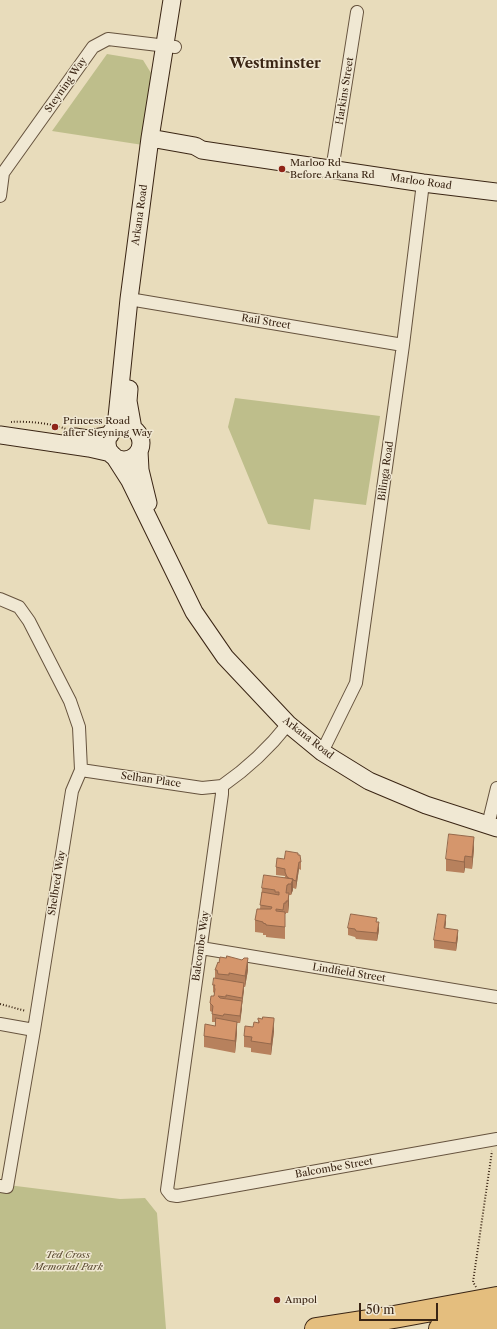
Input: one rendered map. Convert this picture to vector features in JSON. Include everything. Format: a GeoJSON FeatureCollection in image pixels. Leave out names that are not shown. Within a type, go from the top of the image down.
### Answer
{"type":"FeatureCollection","features":[{"type":"Feature","properties":{"kind":"highway"},"geometry":{"type":"LineString","coordinates":[[316,1329],[394,1317],[497,1298]]}},
{"type":"Feature","properties":{"kind":"highway"},"geometry":{"type":"LineString","coordinates":[[440,1329],[497,1318]]}},
{"type":"Feature","properties":{"kind":"main road","name":"Arkana Road"},"geometry":{"type":"LineString","coordinates":[[170,46],[172,0]]}},
{"type":"Feature","properties":{"kind":"main road","name":"Arkana Road"},"geometry":{"type":"LineString","coordinates":[[112,433],[117,417],[133,300],[141,264],[155,145],[170,46],[182,0]]}},
{"type":"Feature","properties":{"kind":"main road","name":"Marloo Road"},"geometry":{"type":"LineString","coordinates":[[155,145],[195,152],[202,150],[423,183],[497,192]]}},
{"type":"Feature","properties":{"kind":"main road","name":"Arkana Road"},"geometry":{"type":"LineString","coordinates":[[133,300],[128,401],[133,429]]}},
{"type":"Feature","properties":{"kind":"main road"},"geometry":{"type":"LineString","coordinates":[[2,427],[88,439],[112,433],[120,427],[126,427],[133,429],[139,435],[141,439],[141,448],[139,452],[127,460],[118,459],[112,454],[108,447],[108,441],[112,433]]}},
{"type":"Feature","properties":{"kind":"main road"},"geometry":{"type":"LineString","coordinates":[[2,427],[112,454]]}},
{"type":"Feature","properties":{"kind":"main road","name":"Arkana Road"},"geometry":{"type":"LineString","coordinates":[[139,452],[140,470],[156,532]]}},
{"type":"Feature","properties":{"kind":"main road","name":"Arkana Road"},"geometry":{"type":"LineString","coordinates":[[112,454],[130,481],[194,612],[225,657],[288,724],[322,752],[369,781],[426,805],[492,826]]}},
{"type":"Feature","properties":{"kind":"street","name":"Harkins Street"},"geometry":{"type":"LineString","coordinates":[[332,170],[357,12]]}},
{"type":"Feature","properties":{"kind":"street","name":"Steyning Way"},"geometry":{"type":"LineString","coordinates":[[0,196],[3,174],[93,46],[108,38],[170,46]]}},
{"type":"Feature","properties":{"kind":"street","name":"Bilinga Road"},"geometry":{"type":"LineString","coordinates":[[322,752],[356,683],[403,345],[423,183]]}},
{"type":"Feature","properties":{"kind":"street","name":"Rail Street"},"geometry":{"type":"LineString","coordinates":[[133,300],[403,345]]}},
{"type":"Feature","properties":{"kind":"street","name":"Shelbred Way"},"geometry":{"type":"LineString","coordinates":[[0,598],[19,607],[29,621],[70,700],[79,727],[81,770],[72,790],[38,1006],[7,1187],[0,1186]]}},
{"type":"Feature","properties":{"kind":"street"},"geometry":{"type":"LineString","coordinates":[[222,786],[232,779],[277,738],[288,724]]}},
{"type":"Feature","properties":{"kind":"street","name":"Selhan Place"},"geometry":{"type":"LineString","coordinates":[[81,770],[202,788],[222,786]]}},
{"type":"Feature","properties":{"kind":"street","name":"Balcombe Way"},"geometry":{"type":"LineString","coordinates":[[171,1195],[167,1190],[166,1185],[201,948],[222,786]]}},
{"type":"Feature","properties":{"kind":"street"},"geometry":{"type":"LineString","coordinates":[[492,826],[497,788]]}},
{"type":"Feature","properties":{"kind":"street","name":"Lindfield Street"},"geometry":{"type":"LineString","coordinates":[[201,948],[497,997]]}},
{"type":"Feature","properties":{"kind":"street"},"geometry":{"type":"LineString","coordinates":[[0,1024],[34,1030]]}},
{"type":"Feature","properties":{"kind":"street","name":"Balcombe Street"},"geometry":{"type":"LineString","coordinates":[[171,1195],[185,1195],[496,1139]]}},
{"type":"Feature","properties":{"kind":"path"},"geometry":{"type":"LineString","coordinates":[[2,427],[18,422],[58,425],[71,431]]}},
{"type":"Feature","properties":{"kind":"path"},"geometry":{"type":"LineString","coordinates":[[0,1004],[27,1011],[32,1005],[38,1006]]}},
{"type":"Feature","properties":{"kind":"path"},"geometry":{"type":"LineString","coordinates":[[477,1290],[473,1282],[496,1139]]}},
{"type":"Feature","properties":{"kind":"green space"},"geometry":{"type":"Polygon","coordinates":[[[107,54],[143,60],[151,73],[143,145],[52,131],[107,54]]]}},
{"type":"Feature","properties":{"kind":"green space"},"geometry":{"type":"Polygon","coordinates":[[[235,398],[380,416],[366,505],[314,499],[310,530],[268,524],[228,427],[235,398]]]}},
{"type":"Feature","properties":{"kind":"green space","name":"Ted Cross Memorial Park"},"geometry":{"type":"Polygon","coordinates":[[[0,1184],[120,1199],[145,1198],[157,1213],[166,1329],[0,1329],[0,1184]]]}},
{"type":"Feature","properties":{"kind":"building"},"geometry":{"type":"Polygon","coordinates":[[[449,834],[474,837],[472,857],[465,856],[464,862],[446,859],[449,834]]]}},
{"type":"Feature","properties":{"kind":"building"},"geometry":{"type":"Polygon","coordinates":[[[286,851],[298,853],[298,855],[300,855],[301,862],[299,862],[296,881],[287,877],[285,869],[276,867],[277,858],[284,859],[286,851]]]}},
{"type":"Feature","properties":{"kind":"building"},"geometry":{"type":"Polygon","coordinates":[[[264,875],[293,879],[291,884],[287,885],[286,893],[289,893],[288,901],[284,903],[283,910],[276,909],[276,911],[285,912],[285,927],[266,925],[263,922],[255,920],[257,909],[271,909],[272,907],[260,905],[262,892],[279,895],[279,892],[275,892],[275,890],[262,888],[264,875]]]}},
{"type":"Feature","properties":{"kind":"building"},"geometry":{"type":"Polygon","coordinates":[[[351,914],[377,918],[376,922],[379,922],[377,933],[356,931],[355,929],[348,928],[351,914]]]}},
{"type":"Feature","properties":{"kind":"building"},"geometry":{"type":"Polygon","coordinates":[[[438,914],[446,915],[444,928],[458,930],[456,943],[434,940],[438,914]]]}},
{"type":"Feature","properties":{"kind":"building"},"geometry":{"type":"Polygon","coordinates":[[[227,956],[242,960],[244,958],[248,958],[245,976],[229,973],[229,975],[218,974],[217,970],[215,970],[218,962],[219,963],[220,957],[226,958],[227,956]]]}},
{"type":"Feature","properties":{"kind":"building"},"geometry":{"type":"Polygon","coordinates":[[[214,978],[244,983],[242,998],[226,995],[226,997],[218,996],[220,998],[242,1001],[240,1016],[224,1014],[223,1016],[212,1014],[213,1006],[210,1003],[211,996],[214,996],[214,978]]]}},
{"type":"Feature","properties":{"kind":"building"},"geometry":{"type":"Polygon","coordinates":[[[263,1017],[274,1018],[271,1044],[251,1041],[252,1037],[244,1036],[245,1026],[253,1027],[254,1022],[259,1023],[258,1018],[262,1019],[263,1017]]]}},
{"type":"Feature","properties":{"kind":"building"},"geometry":{"type":"Polygon","coordinates":[[[216,1018],[237,1022],[235,1041],[204,1036],[205,1024],[215,1026],[216,1018]]]}},
{"type":"Feature","properties":{"kind":"place","name":"Marloo Rd Before Arkana Rd"},"geometry":{"type":"Point","coordinates":[282,169]}},
{"type":"Feature","properties":{"kind":"place","name":"Princess Road after Steyning Way"},"geometry":{"type":"Point","coordinates":[55,427]}},
{"type":"Feature","properties":{"kind":"place","name":"Ampol"},"geometry":{"type":"Point","coordinates":[277,1300]}},
{"type":"Feature","properties":{"kind":"district","name":"Westminster"},"geometry":{"type":"Point","coordinates":[275,64]}}]}
